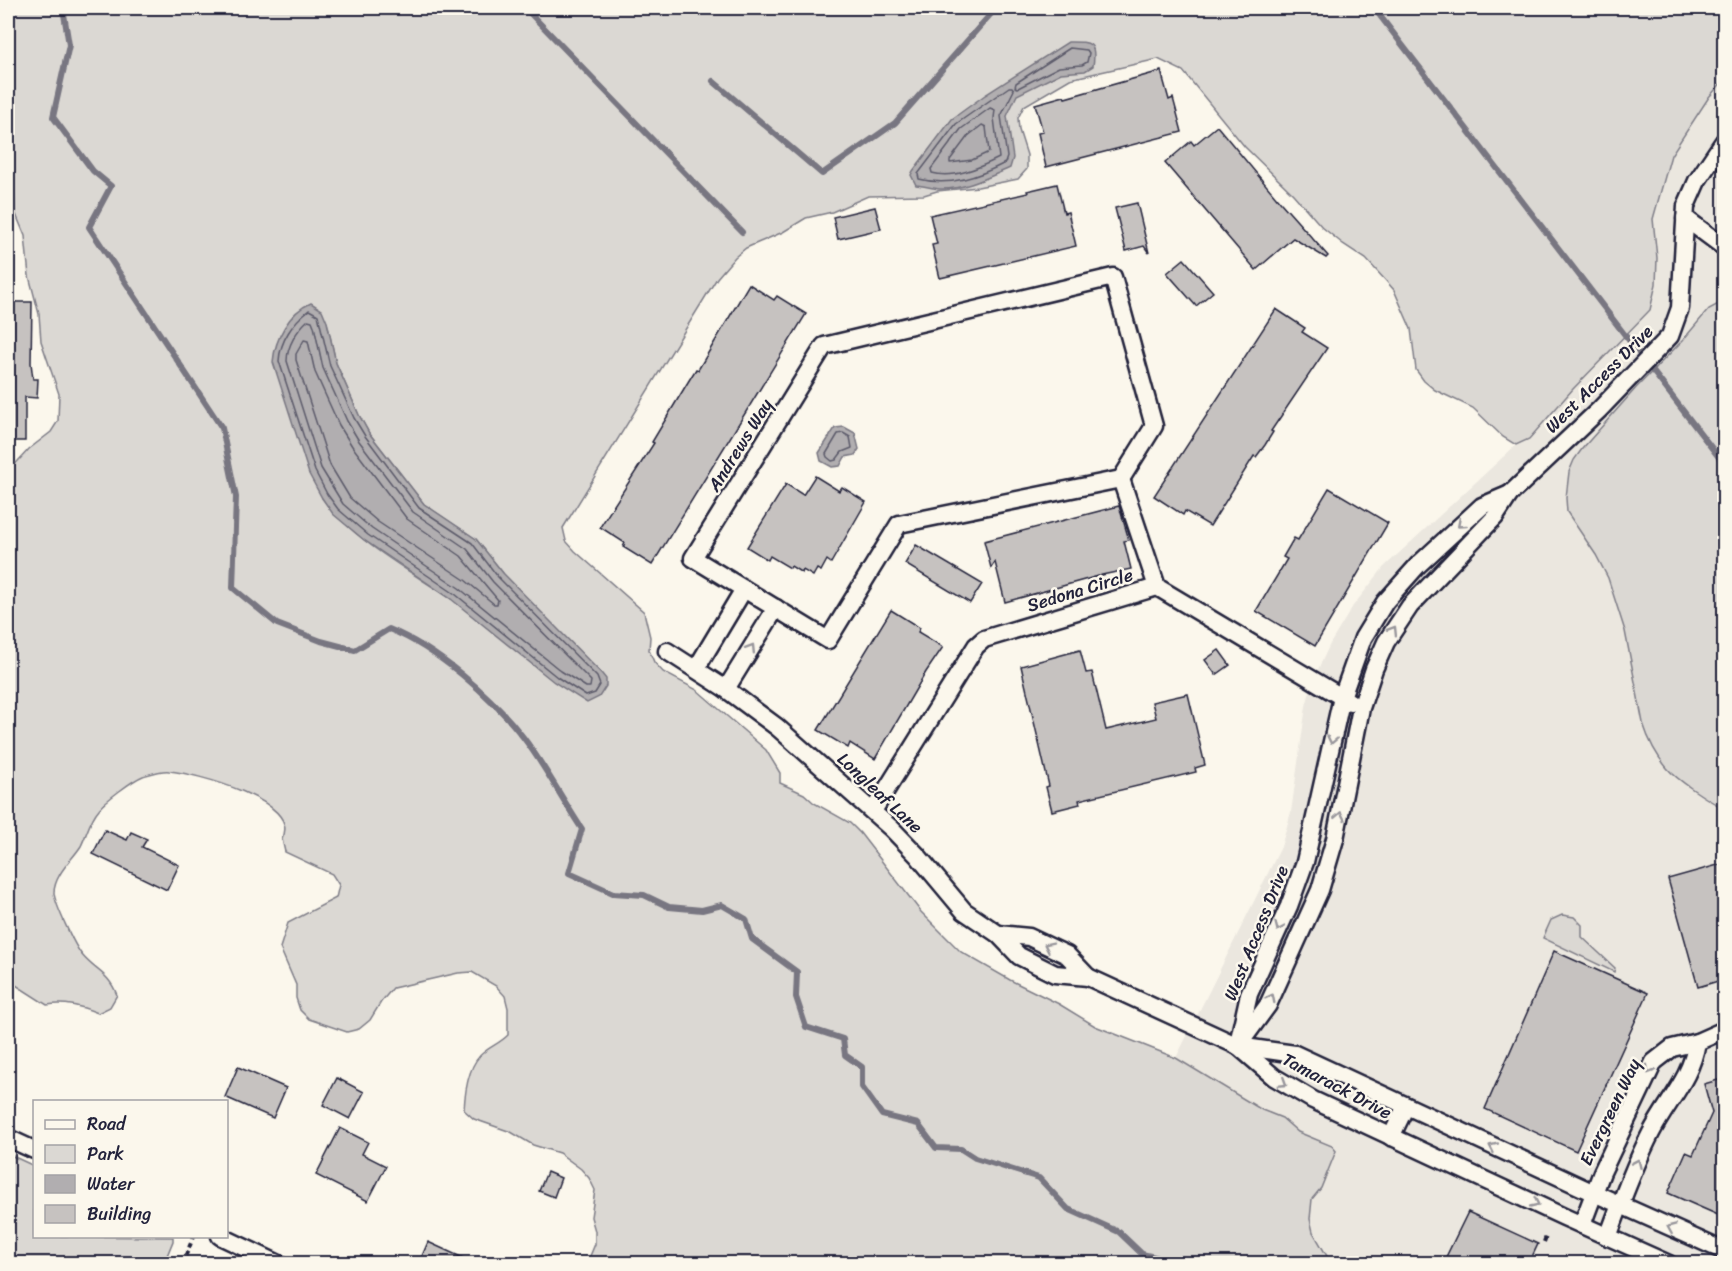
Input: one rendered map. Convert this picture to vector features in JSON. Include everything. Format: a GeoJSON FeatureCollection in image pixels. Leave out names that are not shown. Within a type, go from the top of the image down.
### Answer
{"type":"FeatureCollection","features":[{"type":"Feature","properties":{"kind":"street","name":"West Access Drive"},"geometry":{"type":"LineString","coordinates":[[1238,1046],[1268,1005],[1320,890],[1335,839],[1361,708],[1379,655],[1401,617],[1495,517],[1510,494],[1599,410],[1662,346],[1673,330],[1680,308],[1686,206],[1697,181],[1725,141]]}},
{"type":"Feature","properties":{"kind":"street"},"geometry":{"type":"LineString","coordinates":[[1685,218],[1725,247]]}},
{"type":"Feature","properties":{"kind":"street","name":"Andrews Way"},"geometry":{"type":"LineString","coordinates":[[1113,277],[1154,426],[1121,479],[899,524],[828,640],[693,558],[824,346],[1113,277]]}},
{"type":"Feature","properties":{"kind":"street"},"geometry":{"type":"LineString","coordinates":[[1121,479],[1157,587]]}},
{"type":"Feature","properties":{"kind":"street","name":"West Access Drive"},"geometry":{"type":"LineString","coordinates":[[1238,1046],[1249,994],[1305,862],[1342,697],[1363,638],[1385,602],[1418,565],[1482,506],[1510,494]]}},
{"type":"Feature","properties":{"kind":"street","name":"Sedona Circle"},"geometry":{"type":"LineString","coordinates":[[873,811],[976,646],[984,639],[1157,587],[1361,708]]}},
{"type":"Feature","properties":{"kind":"street"},"geometry":{"type":"LineString","coordinates":[[696,669],[744,589]]}},
{"type":"Feature","properties":{"kind":"street"},"geometry":{"type":"LineString","coordinates":[[726,689],[776,608]]}},
{"type":"Feature","properties":{"kind":"street","name":"Longleaf Lane"},"geometry":{"type":"LineString","coordinates":[[668,651],[726,689],[777,727],[873,811],[918,856],[964,911],[998,934],[1029,937],[1066,955],[1088,977],[1238,1046]]}},
{"type":"Feature","properties":{"kind":"street","name":"Evergreen Way"},"geometry":{"type":"LineString","coordinates":[[1582,1225],[1594,1193],[1654,1062],[1671,1048],[1698,1042],[1725,1030]]}},
{"type":"Feature","properties":{"kind":"street"},"geometry":{"type":"LineString","coordinates":[[1608,1237],[1635,1168],[1658,1118],[1688,1074],[1698,1042]]}},
{"type":"Feature","properties":{"kind":"street","name":"Tamarack Drive"},"geometry":{"type":"LineString","coordinates":[[1238,1046],[1295,1054],[1620,1205],[1725,1251]]}},
{"type":"Feature","properties":{"kind":"street","name":"Tamarack Drive"},"geometry":{"type":"LineString","coordinates":[[1238,1046],[1290,1088],[1391,1137],[1669,1263]]}},
{"type":"Feature","properties":{"kind":"street","name":"Tamarack Drive"},"geometry":{"type":"LineString","coordinates":[[1391,1137],[1406,1106]]}},
{"type":"Feature","properties":{"kind":"street"},"geometry":{"type":"LineString","coordinates":[[8,1138],[33,1150]]}},
{"type":"Feature","properties":{"kind":"street"},"geometry":{"type":"LineString","coordinates":[[224,1238],[279,1263]]}},
{"type":"Feature","properties":{"kind":"path"},"geometry":{"type":"LineString","coordinates":[[1544,1242],[1547,1234]]}},
{"type":"Feature","properties":{"kind":"path"},"geometry":{"type":"LineString","coordinates":[[182,1263],[193,1238]]}},
{"type":"Feature","properties":{"kind":"shaded area"},"geometry":{"type":"Polygon","coordinates":[[[1724,80],[1724,1263],[1331,1263],[1313,1232],[1310,1219],[1312,1198],[1321,1188],[1336,1151],[1332,1146],[1298,1132],[1282,1118],[1262,1110],[1176,1058],[1281,847],[1291,812],[1306,706],[1313,680],[1330,644],[1353,606],[1384,567],[1516,445],[1529,439],[1573,389],[1657,258],[1653,219],[1671,155],[1709,97],[1724,80]]]}},
{"type":"Feature","properties":{"kind":"green space"},"geometry":{"type":"Polygon","coordinates":[[[8,8],[1724,8],[1724,80],[1709,97],[1671,155],[1653,219],[1657,258],[1656,284],[1650,310],[1573,389],[1529,439],[1516,445],[1503,437],[1473,408],[1435,390],[1424,381],[1416,370],[1411,329],[1394,290],[1366,259],[1322,227],[1293,194],[1245,147],[1183,71],[1158,59],[1070,79],[1024,106],[1018,118],[1019,130],[1027,155],[1027,169],[1018,179],[924,195],[868,196],[832,212],[806,218],[783,232],[746,248],[717,278],[563,528],[566,541],[575,551],[644,612],[650,637],[649,650],[654,662],[663,672],[697,690],[766,750],[780,773],[780,783],[804,794],[814,803],[850,823],[921,912],[961,952],[1059,1004],[1095,1026],[1176,1058],[1262,1110],[1282,1118],[1298,1132],[1332,1146],[1336,1151],[1321,1188],[1312,1199],[1310,1219],[1313,1232],[1331,1263],[592,1263],[590,1256],[595,1244],[595,1231],[591,1217],[595,1190],[589,1178],[559,1153],[533,1145],[511,1132],[474,1119],[464,1110],[467,1086],[475,1063],[484,1052],[508,1035],[508,1008],[505,996],[496,986],[472,972],[458,973],[393,988],[370,1020],[359,1029],[347,1032],[309,1019],[300,1010],[296,998],[296,985],[280,948],[288,923],[336,898],[339,885],[332,874],[285,852],[282,839],[284,825],[277,813],[262,801],[221,783],[182,773],[163,771],[143,776],[102,805],[91,822],[81,846],[60,874],[55,886],[54,893],[58,906],[79,950],[87,961],[110,981],[117,995],[110,1007],[98,1013],[73,1005],[47,1005],[8,980],[8,472],[29,449],[51,432],[58,421],[59,394],[41,341],[39,314],[29,276],[25,236],[15,212],[14,186],[8,165],[8,8]],[[327,322],[322,498],[349,528],[365,541],[451,599],[503,573],[476,539],[424,504],[369,433],[336,363],[327,322]]]}},
{"type":"Feature","properties":{"kind":"green space"},"geometry":{"type":"Polygon","coordinates":[[[1724,301],[1724,808],[1702,796],[1678,778],[1667,768],[1653,747],[1643,723],[1625,631],[1608,578],[1596,555],[1567,512],[1566,498],[1569,472],[1582,449],[1709,309],[1724,301]]]}},
{"type":"Feature","properties":{"kind":"green space"},"geometry":{"type":"Polygon","coordinates":[[[1562,915],[1574,917],[1582,925],[1582,937],[1615,968],[1614,972],[1543,938],[1551,920],[1562,915]]]}},
{"type":"Feature","properties":{"kind":"green space"},"geometry":{"type":"Polygon","coordinates":[[[8,1154],[33,1166],[33,1238],[173,1238],[164,1263],[8,1263],[8,1154]]]}},
{"type":"Feature","properties":{"kind":"water"},"geometry":{"type":"Polygon","coordinates":[[[1068,42],[1087,43],[1093,47],[1093,66],[1085,71],[1061,73],[1017,95],[1007,116],[1013,158],[1010,168],[976,182],[949,189],[916,185],[911,175],[913,171],[952,119],[1068,42]]]}},
{"type":"Feature","properties":{"kind":"water"},"geometry":{"type":"Polygon","coordinates":[[[311,303],[322,310],[336,363],[369,433],[424,504],[476,539],[503,573],[602,674],[606,679],[606,686],[599,697],[587,703],[554,682],[451,599],[364,540],[333,514],[309,474],[273,362],[284,327],[296,313],[311,303]]]}},
{"type":"Feature","properties":{"kind":"water"},"geometry":{"type":"Polygon","coordinates":[[[844,427],[855,433],[859,449],[855,455],[845,457],[840,466],[832,467],[821,461],[819,453],[835,428],[844,427]]]}},
{"type":"Feature","properties":{"kind":"building"},"geometry":{"type":"Polygon","coordinates":[[[1161,71],[1169,100],[1173,98],[1182,132],[1046,167],[1038,133],[1043,132],[1035,104],[1161,71]]]}},
{"type":"Feature","properties":{"kind":"building"},"geometry":{"type":"Polygon","coordinates":[[[1217,126],[1328,256],[1326,258],[1293,238],[1256,270],[1165,163],[1191,141],[1194,145],[1217,126]]]}},
{"type":"Feature","properties":{"kind":"building"},"geometry":{"type":"Polygon","coordinates":[[[1057,184],[1064,213],[1068,212],[1076,246],[940,278],[932,245],[937,244],[930,215],[1028,193],[1027,191],[1057,184]]]}},
{"type":"Feature","properties":{"kind":"building"},"geometry":{"type":"Polygon","coordinates":[[[1137,203],[1149,253],[1144,246],[1126,251],[1115,208],[1137,203]]]}},
{"type":"Feature","properties":{"kind":"building"},"geometry":{"type":"Polygon","coordinates":[[[875,207],[881,229],[838,239],[833,217],[875,207]]]}},
{"type":"Feature","properties":{"kind":"building"},"geometry":{"type":"Polygon","coordinates":[[[1184,259],[1213,292],[1196,306],[1167,273],[1184,259]]]}},
{"type":"Feature","properties":{"kind":"building"},"geometry":{"type":"Polygon","coordinates":[[[749,284],[774,300],[777,296],[806,314],[652,565],[623,547],[625,543],[600,527],[654,443],[652,442],[749,284]]]}},
{"type":"Feature","properties":{"kind":"building"},"geometry":{"type":"Polygon","coordinates":[[[8,302],[32,302],[31,363],[33,379],[38,379],[37,398],[25,397],[25,441],[8,441],[8,302]]]}},
{"type":"Feature","properties":{"kind":"building"},"geometry":{"type":"Polygon","coordinates":[[[1276,309],[1305,328],[1302,332],[1327,348],[1210,526],[1185,511],[1183,515],[1154,496],[1276,309]]]}},
{"type":"Feature","properties":{"kind":"building"},"geometry":{"type":"Polygon","coordinates":[[[815,476],[839,491],[842,487],[866,502],[831,563],[827,560],[821,571],[817,569],[813,576],[803,570],[802,573],[791,566],[790,568],[770,556],[768,560],[747,547],[786,484],[803,495],[815,476]]]}},
{"type":"Feature","properties":{"kind":"building"},"geometry":{"type":"Polygon","coordinates":[[[1329,488],[1388,523],[1315,646],[1256,611],[1287,559],[1283,557],[1294,538],[1298,540],[1329,488]]]}},
{"type":"Feature","properties":{"kind":"building"},"geometry":{"type":"Polygon","coordinates":[[[1119,506],[1129,540],[1124,541],[1131,569],[1005,602],[995,562],[991,568],[984,541],[1119,506]]]}},
{"type":"Feature","properties":{"kind":"building"},"geometry":{"type":"Polygon","coordinates":[[[916,545],[982,584],[970,603],[905,564],[916,545]]]}},
{"type":"Feature","properties":{"kind":"building"},"geometry":{"type":"Polygon","coordinates":[[[891,610],[920,628],[918,632],[943,647],[875,759],[850,743],[848,748],[818,730],[891,610]]]}},
{"type":"Feature","properties":{"kind":"building"},"geometry":{"type":"Polygon","coordinates":[[[1080,650],[1086,673],[1092,672],[1106,730],[1156,718],[1152,702],[1188,694],[1205,765],[1195,768],[1196,772],[1079,800],[1080,804],[1052,811],[1046,787],[1049,786],[1021,666],[1080,650]]]}},
{"type":"Feature","properties":{"kind":"building"},"geometry":{"type":"Polygon","coordinates":[[[1219,650],[1230,665],[1216,675],[1205,660],[1219,650]]]}},
{"type":"Feature","properties":{"kind":"building"},"geometry":{"type":"Polygon","coordinates":[[[105,830],[127,840],[131,832],[147,839],[142,847],[179,865],[167,890],[93,854],[105,830]]]}},
{"type":"Feature","properties":{"kind":"building"},"geometry":{"type":"Polygon","coordinates":[[[1725,863],[1725,979],[1698,987],[1668,879],[1725,863]]]}},
{"type":"Feature","properties":{"kind":"building"},"geometry":{"type":"Polygon","coordinates":[[[1554,951],[1648,993],[1576,1151],[1485,1109],[1554,951]]]}},
{"type":"Feature","properties":{"kind":"building"},"geometry":{"type":"Polygon","coordinates":[[[238,1067],[286,1088],[273,1118],[225,1097],[238,1067]]]}},
{"type":"Feature","properties":{"kind":"building"},"geometry":{"type":"Polygon","coordinates":[[[337,1078],[364,1092],[350,1119],[323,1105],[337,1078]]]}},
{"type":"Feature","properties":{"kind":"building"},"geometry":{"type":"Polygon","coordinates":[[[1725,1078],[1725,1218],[1668,1193],[1686,1152],[1693,1155],[1712,1113],[1704,1084],[1725,1078]]]}},
{"type":"Feature","properties":{"kind":"building"},"geometry":{"type":"Polygon","coordinates":[[[340,1128],[368,1142],[362,1154],[386,1166],[368,1201],[316,1175],[340,1128]]]}},
{"type":"Feature","properties":{"kind":"building"},"geometry":{"type":"Polygon","coordinates":[[[547,1172],[561,1178],[554,1197],[539,1191],[547,1172]]]}},
{"type":"Feature","properties":{"kind":"building"},"geometry":{"type":"Polygon","coordinates":[[[1468,1212],[1538,1244],[1529,1263],[1443,1263],[1468,1212]]]}},
{"type":"Feature","properties":{"kind":"building"},"geometry":{"type":"Polygon","coordinates":[[[428,1242],[474,1263],[419,1263],[428,1242]]]}},
{"type":"Feature","properties":{"kind":"waterway"},"geometry":{"type":"LineString","coordinates":[[63,8],[69,45],[53,117],[93,171],[111,186],[89,227],[222,428],[236,497],[233,588],[277,624],[321,641],[355,650],[389,629],[407,637],[444,661],[479,690],[510,721],[539,759],[582,829],[569,873],[613,893],[644,895],[669,907],[702,910],[722,905],[746,919],[752,939],[797,972],[796,997],[806,1027],[843,1039],[845,1055],[862,1067],[862,1087],[882,1115],[918,1124],[936,1148],[961,1149],[975,1158],[1039,1178],[1068,1209],[1119,1232],[1142,1254],[1184,1264]]}},
{"type":"Feature","properties":{"kind":"waterway"},"geometry":{"type":"LineString","coordinates":[[525,8],[742,232]]}},
{"type":"Feature","properties":{"kind":"waterway"},"geometry":{"type":"LineString","coordinates":[[713,81],[822,174],[895,123],[996,8]]}},
{"type":"Feature","properties":{"kind":"waterway"},"geometry":{"type":"LineString","coordinates":[[1374,8],[1724,464]]}}]}
